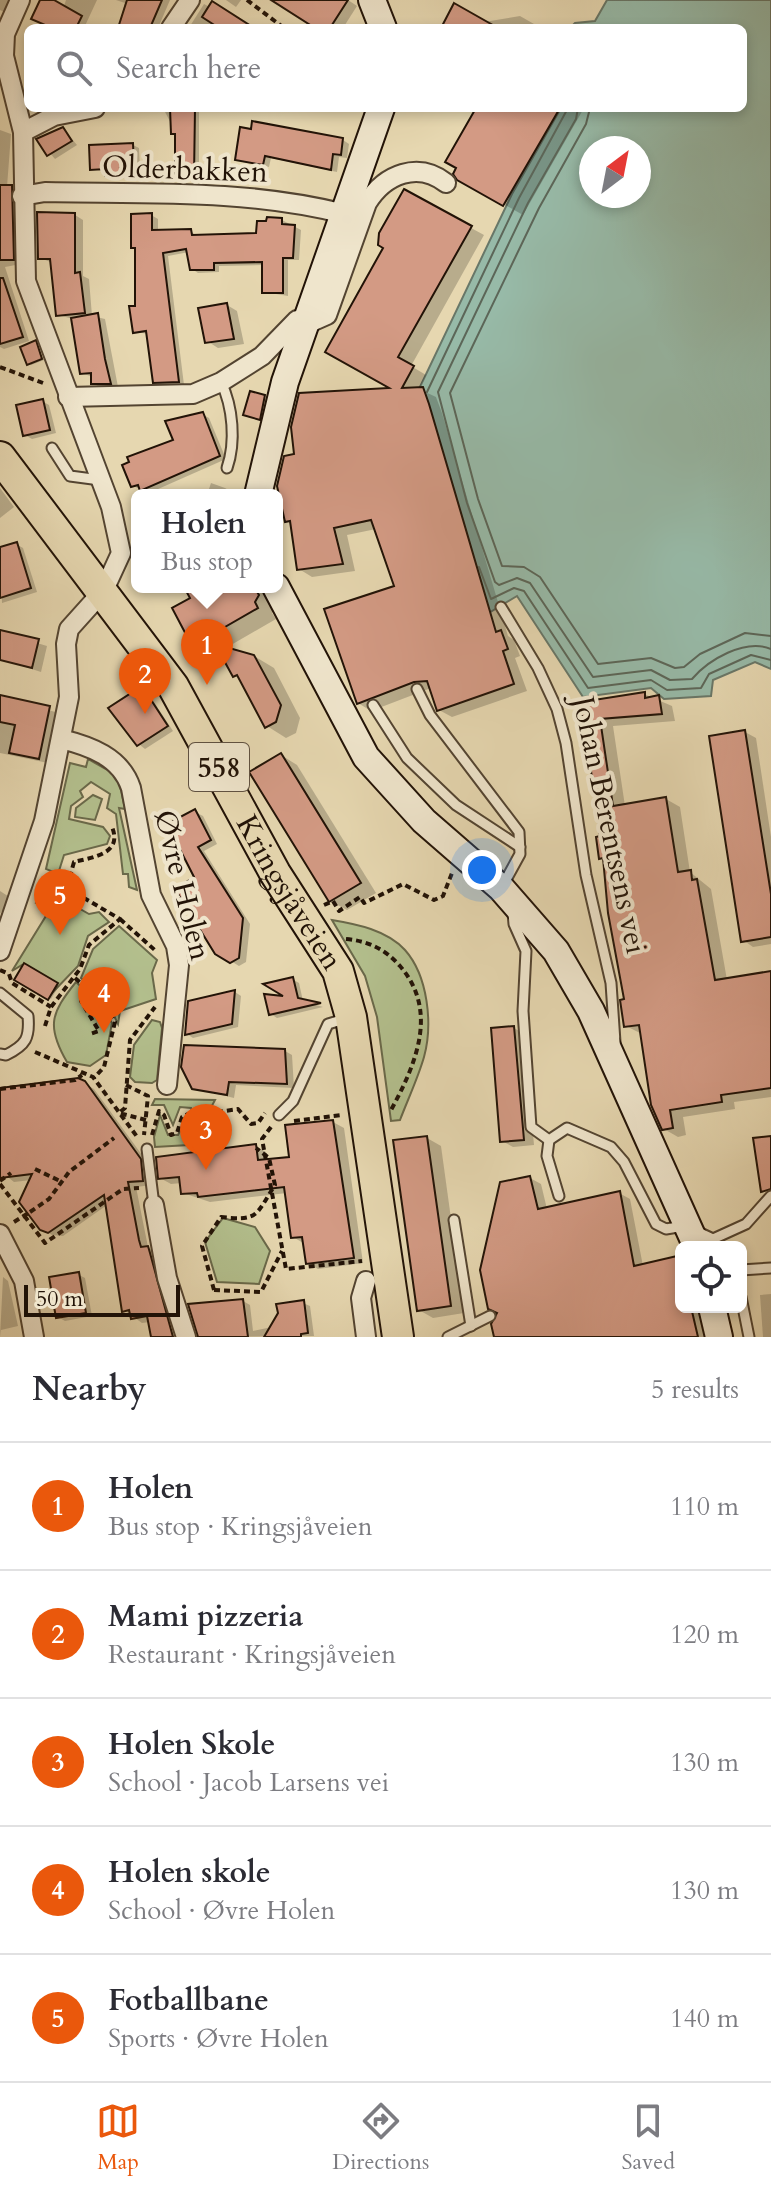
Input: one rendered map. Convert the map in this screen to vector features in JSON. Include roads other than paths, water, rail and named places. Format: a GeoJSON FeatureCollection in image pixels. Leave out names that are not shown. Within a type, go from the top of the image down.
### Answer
{"type":"FeatureCollection","features":[{"type":"Feature","properties":{"kind":"main road","name":"Kringsjåveien"},"geometry":{"type":"LineString","coordinates":[[0,457],[104,590],[173,686],[207,743],[257,841],[338,971],[351,1017],[398,1337]]}},
{"type":"Feature","properties":{"kind":"street"},"geometry":{"type":"LineString","coordinates":[[0,951],[44,821],[69,697],[66,644],[69,629],[104,590],[121,553],[100,480],[26,281],[23,132],[2,56],[5,34],[20,0]]}},
{"type":"Feature","properties":{"kind":"street"},"geometry":{"type":"LineString","coordinates":[[174,24],[190,0]]}},
{"type":"Feature","properties":{"kind":"street"},"geometry":{"type":"LineString","coordinates":[[372,0],[381,24]]}},
{"type":"Feature","properties":{"kind":"street"},"geometry":{"type":"LineString","coordinates":[[23,132],[54,116],[74,112]]}},
{"type":"Feature","properties":{"kind":"street"},"geometry":{"type":"LineString","coordinates":[[259,489],[285,382],[309,323],[380,112]]}},
{"type":"Feature","properties":{"kind":"street"},"geometry":{"type":"LineString","coordinates":[[68,397],[193,394],[221,382],[262,356],[297,320],[309,323],[327,315],[367,203],[376,189],[400,174],[422,170],[446,183]]}},
{"type":"Feature","properties":{"kind":"street","name":"Olderbakken"},"geometry":{"type":"LineString","coordinates":[[22,196],[45,192],[226,195],[305,204],[345,214]]}},
{"type":"Feature","properties":{"kind":"street","name":"Johan Berentsens vei"},"geometry":{"type":"LineString","coordinates":[[279,593],[366,757],[424,821],[506,894],[556,951],[591,1011],[693,1236]]}},
{"type":"Feature","properties":{"kind":"street","name":"Øvre Holen"},"geometry":{"type":"LineString","coordinates":[[61,739],[82,744],[113,761],[124,772],[131,788],[151,895],[176,946],[179,965],[167,1085]]}},
{"type":"Feature","properties":{"kind":"street"},"geometry":{"type":"LineString","coordinates":[[153,1196],[167,1278],[186,1337]]}},
{"type":"Feature","properties":{"kind":"street"},"geometry":{"type":"LineString","coordinates":[[7,1228],[24,1281],[34,1337]]}},
{"type":"Feature","properties":{"kind":"street"},"geometry":{"type":"LineString","coordinates":[[366,1281],[361,1298],[366,1337]]}},
{"type":"Feature","properties":{"kind":"street"},"geometry":{"type":"LineString","coordinates":[[713,1313],[719,1337]]}},
{"type":"Feature","properties":{"kind":"lane"},"geometry":{"type":"LineString","coordinates":[[221,382],[227,395],[232,430],[227,468]]}},
{"type":"Feature","properties":{"kind":"lane"},"geometry":{"type":"LineString","coordinates":[[52,448],[70,476],[100,480]]}},
{"type":"Feature","properties":{"kind":"lane","name":"Johan Berentsens vei"},"geometry":{"type":"LineString","coordinates":[[501,607],[538,668],[557,709],[566,743],[586,875],[609,970],[618,1069]]}},
{"type":"Feature","properties":{"kind":"lane"},"geometry":{"type":"LineString","coordinates":[[417,689],[430,715],[519,832],[520,847],[506,894],[526,951],[523,1011],[531,1127],[549,1140]]}},
{"type":"Feature","properties":{"kind":"lane"},"geometry":{"type":"LineString","coordinates":[[373,705],[407,758],[456,805],[520,847]]}},
{"type":"Feature","properties":{"kind":"lane"},"geometry":{"type":"LineString","coordinates":[[0,993],[28,1016],[30,1035],[24,1046],[6,1055],[0,1054]]}},
{"type":"Feature","properties":{"kind":"lane"},"geometry":{"type":"LineString","coordinates":[[281,1119],[293,1101],[328,1024],[351,1017]]}},
{"type":"Feature","properties":{"kind":"lane"},"geometry":{"type":"LineString","coordinates":[[559,1196],[547,1156],[549,1140],[565,1123],[611,1147],[624,1162],[656,1224],[666,1229],[713,1239],[746,1224],[771,1196]]}},
{"type":"Feature","properties":{"kind":"lane"},"geometry":{"type":"LineString","coordinates":[[147,1149],[153,1196]]}},
{"type":"Feature","properties":{"kind":"lane"},"geometry":{"type":"LineString","coordinates":[[454,1220],[471,1326]]}},
{"type":"Feature","properties":{"kind":"lane"},"geometry":{"type":"LineString","coordinates":[[747,1270],[771,1268]]}},
{"type":"Feature","properties":{"kind":"lane"},"geometry":{"type":"LineString","coordinates":[[744,1313],[749,1337]]}},
{"type":"Feature","properties":{"kind":"lane"},"geometry":{"type":"LineString","coordinates":[[448,1337],[490,1316]]}},
{"type":"Feature","properties":{"kind":"water"},"geometry":{"type":"Polygon","coordinates":[[[607,0],[771,0],[771,669],[755,662],[713,680],[711,696],[664,699],[651,688],[583,697],[517,596],[487,614],[418,391],[512,194],[559,112],[747,112],[747,24],[574,24],[595,21],[607,0]]]}},
{"type":"Feature","properties":{"kind":"place","name":"Holen"},"geometry":{"type":"Point","coordinates":[207,685]}},
{"type":"Feature","properties":{"kind":"place","name":"Mami pizzeria"},"geometry":{"type":"Point","coordinates":[145,714]}},
{"type":"Feature","properties":{"kind":"place","name":"Fotballbane"},"geometry":{"type":"Point","coordinates":[60,935]}},
{"type":"Feature","properties":{"kind":"place","name":"Holen skole"},"geometry":{"type":"Point","coordinates":[104,1033]}},
{"type":"Feature","properties":{"kind":"place","name":"Holen Skole"},"geometry":{"type":"Point","coordinates":[206,1170]}}]}
